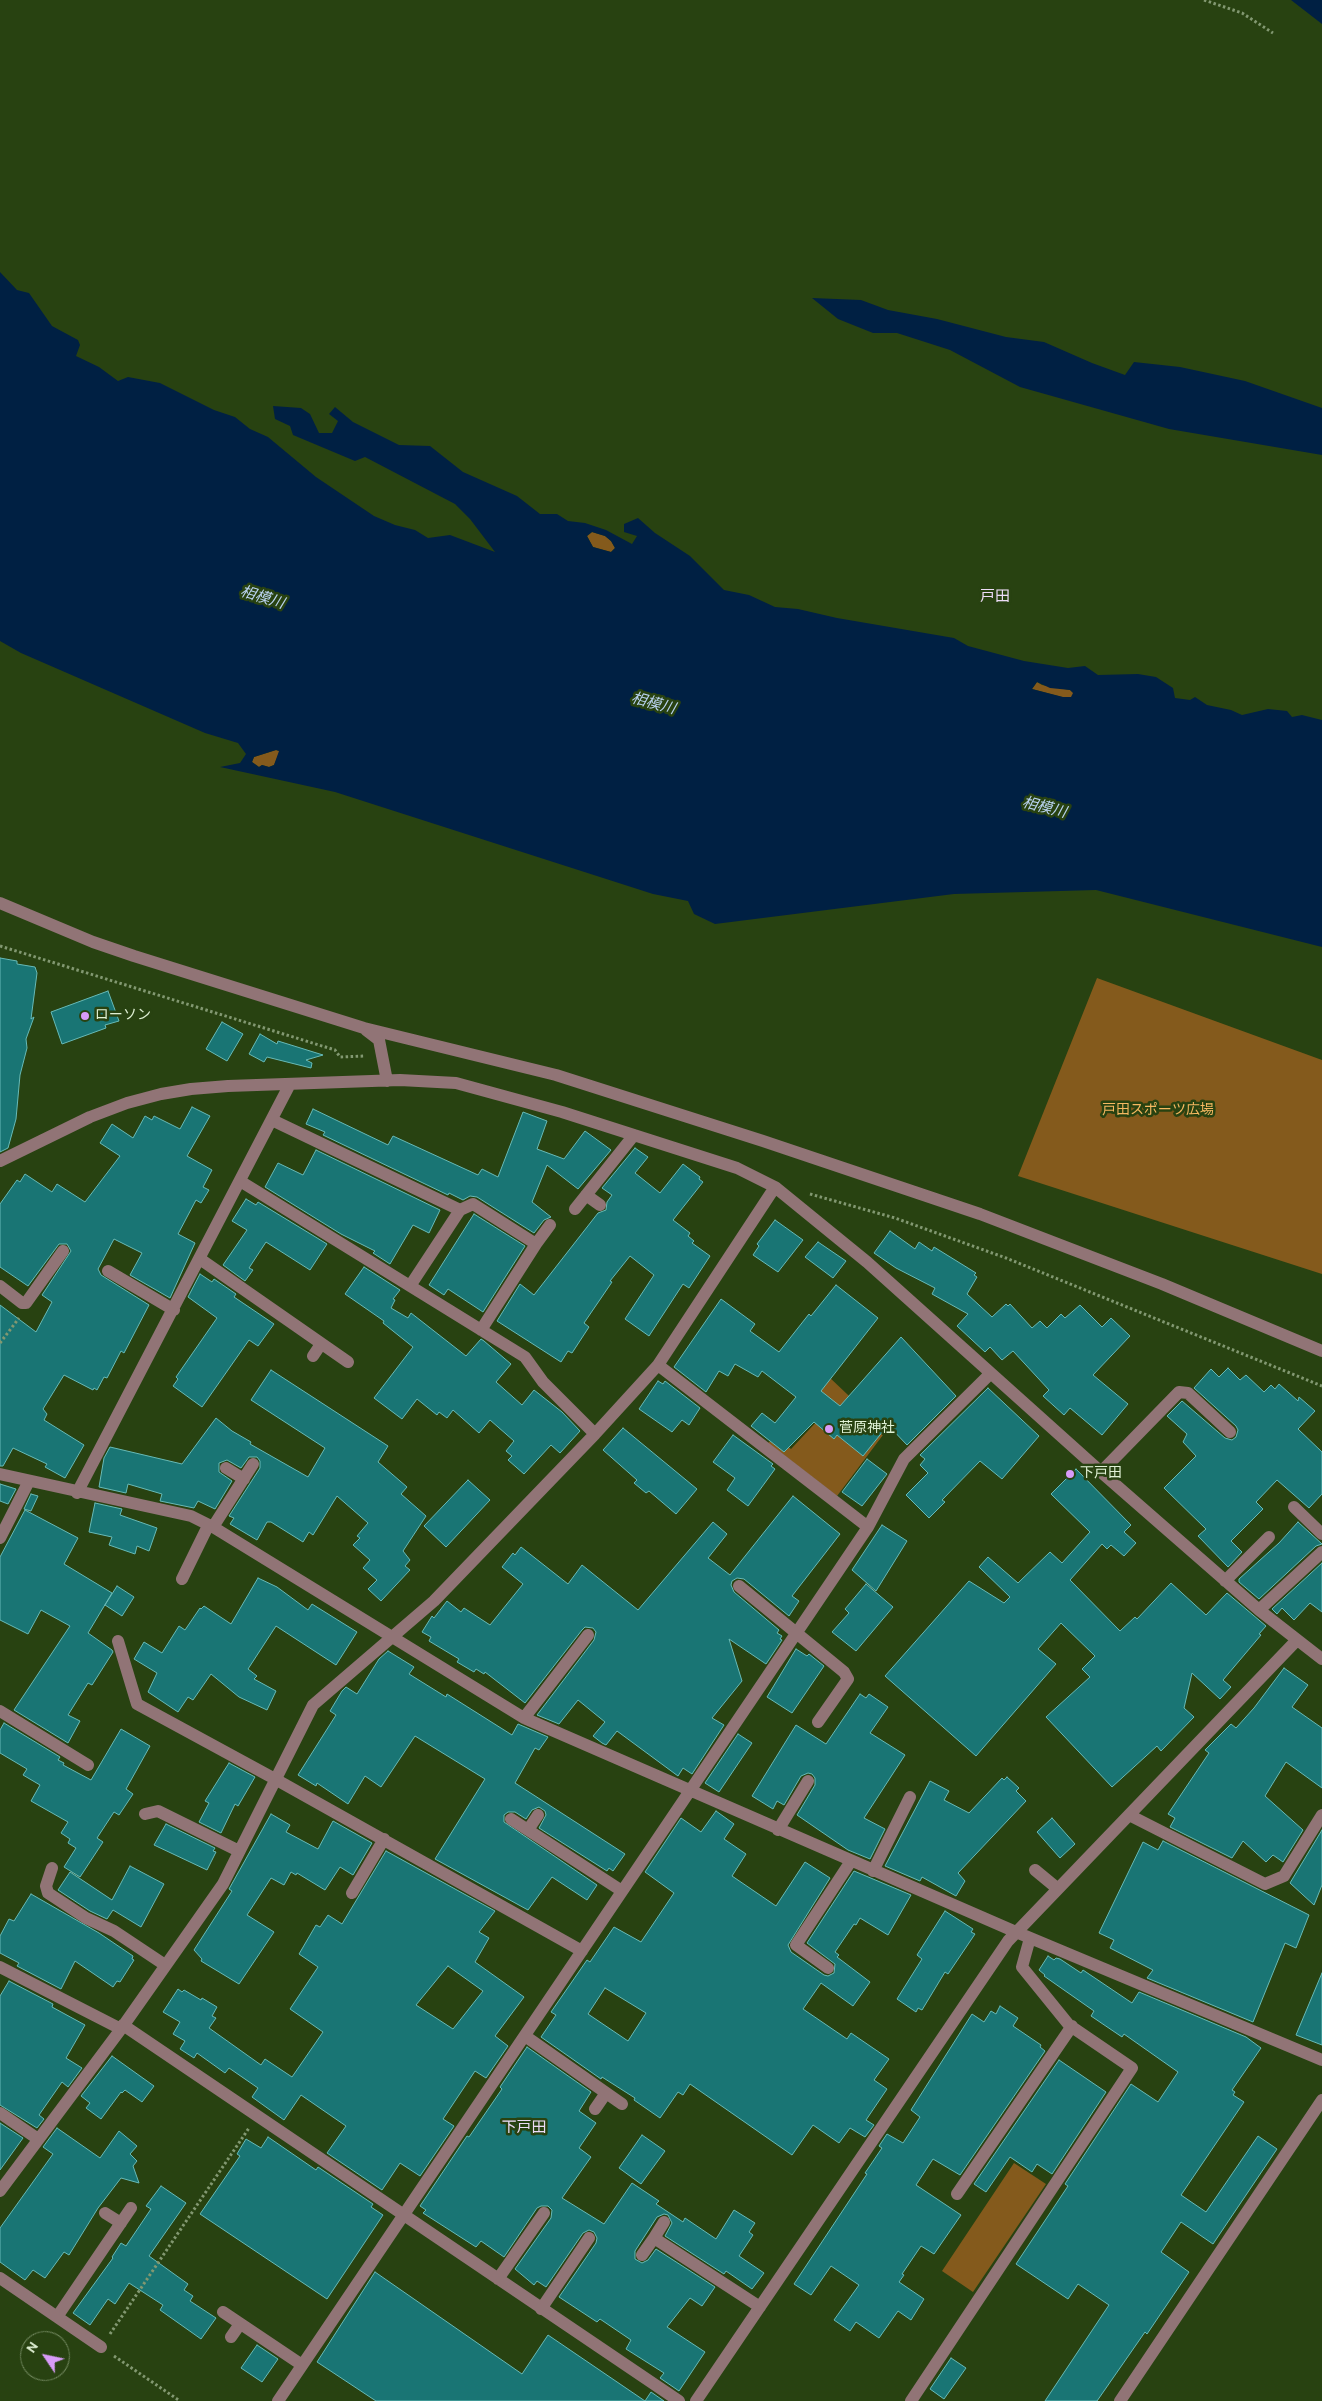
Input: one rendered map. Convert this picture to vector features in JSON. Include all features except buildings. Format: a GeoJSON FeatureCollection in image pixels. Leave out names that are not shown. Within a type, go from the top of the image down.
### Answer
{"type":"FeatureCollection","features":[{"type":"Feature","properties":{"kind":"street"},"geometry":{"type":"LineString","coordinates":[[0,903],[94,942],[134,956],[364,1028],[556,1075],[773,1144],[1064,1245],[1322,1351]]}},
{"type":"Feature","properties":{"kind":"street"},"geometry":{"type":"LineString","coordinates":[[364,1028],[379,1040],[388,1081]]}},
{"type":"Feature","properties":{"kind":"street"},"geometry":{"type":"LineString","coordinates":[[0,1161],[90,1117],[135,1101],[191,1088],[388,1081],[456,1083],[562,1112],[737,1168],[775,1188],[867,1262],[990,1374],[1259,1610],[1296,1641],[1322,1659]]}},
{"type":"Feature","properties":{"kind":"street"},"geometry":{"type":"LineString","coordinates":[[77,1492],[174,1310],[290,1084]]}},
{"type":"Feature","properties":{"kind":"street"},"geometry":{"type":"LineString","coordinates":[[272,1120],[460,1210]]}},
{"type":"Feature","properties":{"kind":"street"},"geometry":{"type":"LineString","coordinates":[[575,1209],[634,1135]]}},
{"type":"Feature","properties":{"kind":"street"},"geometry":{"type":"LineString","coordinates":[[240,1181],[525,1357],[543,1382],[595,1434]]}},
{"type":"Feature","properties":{"kind":"street"},"geometry":{"type":"LineString","coordinates":[[0,2191],[122,2027],[223,1884],[313,1705],[434,1601],[595,1434],[658,1365],[775,1188]]}},
{"type":"Feature","properties":{"kind":"street"},"geometry":{"type":"LineString","coordinates":[[586,1195],[600,1205]]}},
{"type":"Feature","properties":{"kind":"street"},"geometry":{"type":"LineString","coordinates":[[410,1286],[460,1210],[473,1204],[536,1244]]}},
{"type":"Feature","properties":{"kind":"street"},"geometry":{"type":"LineString","coordinates":[[481,1330],[550,1225]]}},
{"type":"Feature","properties":{"kind":"street"},"geometry":{"type":"LineString","coordinates":[[0,1286],[22,1303],[26,1303],[63,1251]]}},
{"type":"Feature","properties":{"kind":"street"},"geometry":{"type":"LineString","coordinates":[[200,1259],[348,1362]]}},
{"type":"Feature","properties":{"kind":"street"},"geometry":{"type":"LineString","coordinates":[[108,1271],[174,1310]]}},
{"type":"Feature","properties":{"kind":"street"},"geometry":{"type":"LineString","coordinates":[[313,1356],[321,1344]]}},
{"type":"Feature","properties":{"kind":"street"},"geometry":{"type":"LineString","coordinates":[[658,1365],[868,1527]]}},
{"type":"Feature","properties":{"kind":"street"},"geometry":{"type":"LineString","coordinates":[[278,2401],[868,1527],[904,1459],[990,1374]]}},
{"type":"Feature","properties":{"kind":"street"},"geometry":{"type":"LineString","coordinates":[[1101,1472],[1179,1392],[1188,1393],[1230,1432]]}},
{"type":"Feature","properties":{"kind":"street"},"geometry":{"type":"LineString","coordinates":[[182,1579],[210,1526],[253,1464]]}},
{"type":"Feature","properties":{"kind":"street"},"geometry":{"type":"LineString","coordinates":[[226,1468],[244,1479]]}},
{"type":"Feature","properties":{"kind":"street"},"geometry":{"type":"LineString","coordinates":[[0,1474],[190,1516],[210,1526],[524,1718],[852,1862],[1322,2060]]}},
{"type":"Feature","properties":{"kind":"street"},"geometry":{"type":"LineString","coordinates":[[0,1538],[29,1481]]}},
{"type":"Feature","properties":{"kind":"street"},"geometry":{"type":"LineString","coordinates":[[1294,1507],[1322,1534]]}},
{"type":"Feature","properties":{"kind":"street"},"geometry":{"type":"LineString","coordinates":[[1225,1580],[1269,1538]]}},
{"type":"Feature","properties":{"kind":"street"},"geometry":{"type":"LineString","coordinates":[[1259,1610],[1322,1552]]}},
{"type":"Feature","properties":{"kind":"street"},"geometry":{"type":"LineString","coordinates":[[738,1586],[844,1672],[848,1679],[818,1722]]}},
{"type":"Feature","properties":{"kind":"street"},"geometry":{"type":"LineString","coordinates":[[524,1718],[588,1635]]}},
{"type":"Feature","properties":{"kind":"street"},"geometry":{"type":"LineString","coordinates":[[118,1641],[138,1704],[275,1778],[582,1951]]}},
{"type":"Feature","properties":{"kind":"street"},"geometry":{"type":"LineString","coordinates":[[696,2401],[1016,1932],[1296,1641]]}},
{"type":"Feature","properties":{"kind":"street"},"geometry":{"type":"LineString","coordinates":[[0,1711],[88,1765]]}},
{"type":"Feature","properties":{"kind":"street"},"geometry":{"type":"LineString","coordinates":[[778,1830],[808,1781]]}},
{"type":"Feature","properties":{"kind":"street"},"geometry":{"type":"LineString","coordinates":[[873,1870],[910,1797]]}},
{"type":"Feature","properties":{"kind":"street"},"geometry":{"type":"LineString","coordinates":[[145,1814],[158,1811],[239,1851]]}},
{"type":"Feature","properties":{"kind":"street"},"geometry":{"type":"LineString","coordinates":[[528,1830],[538,1815]]}},
{"type":"Feature","properties":{"kind":"street"},"geometry":{"type":"LineString","coordinates":[[1129,1815],[1265,1884],[1284,1876],[1322,1815]]}},
{"type":"Feature","properties":{"kind":"street"},"geometry":{"type":"LineString","coordinates":[[511,1819],[622,1892]]}},
{"type":"Feature","properties":{"kind":"street"},"geometry":{"type":"LineString","coordinates":[[352,1894],[384,1839]]}},
{"type":"Feature","properties":{"kind":"street"},"geometry":{"type":"LineString","coordinates":[[828,1968],[796,1946],[852,1862]]}},
{"type":"Feature","properties":{"kind":"street"},"geometry":{"type":"LineString","coordinates":[[52,1868],[46,1886],[48,1893],[86,1918],[114,1931],[165,1965]]}},
{"type":"Feature","properties":{"kind":"street"},"geometry":{"type":"LineString","coordinates":[[1035,1870],[1058,1889]]}},
{"type":"Feature","properties":{"kind":"street"},"geometry":{"type":"LineString","coordinates":[[912,2401],[1132,2068],[1072,2026],[1022,1967],[1030,1938]]}},
{"type":"Feature","properties":{"kind":"street"},"geometry":{"type":"LineString","coordinates":[[0,1967],[122,2027],[679,2401]]}},
{"type":"Feature","properties":{"kind":"street"},"geometry":{"type":"LineString","coordinates":[[957,2194],[1072,2026]]}},
{"type":"Feature","properties":{"kind":"street"},"geometry":{"type":"LineString","coordinates":[[525,2036],[622,2104]]}},
{"type":"Feature","properties":{"kind":"street"},"geometry":{"type":"LineString","coordinates":[[596,2109],[606,2093]]}},
{"type":"Feature","properties":{"kind":"street"},"geometry":{"type":"LineString","coordinates":[[1120,2401],[1322,2100]]}},
{"type":"Feature","properties":{"kind":"street"},"geometry":{"type":"LineString","coordinates":[[0,2112],[38,2139]]}},
{"type":"Feature","properties":{"kind":"street"},"geometry":{"type":"LineString","coordinates":[[57,2317],[131,2208]]}},
{"type":"Feature","properties":{"kind":"street"},"geometry":{"type":"LineString","coordinates":[[105,2213],[121,2224]]}},
{"type":"Feature","properties":{"kind":"street"},"geometry":{"type":"LineString","coordinates":[[498,2279],[544,2213]]}},
{"type":"Feature","properties":{"kind":"street"},"geometry":{"type":"LineString","coordinates":[[642,2255],[664,2222]]}},
{"type":"Feature","properties":{"kind":"street"},"geometry":{"type":"LineString","coordinates":[[541,2309],[589,2238]]}},
{"type":"Feature","properties":{"kind":"street"},"geometry":{"type":"LineString","coordinates":[[654,2238],[760,2307]]}},
{"type":"Feature","properties":{"kind":"street"},"geometry":{"type":"LineString","coordinates":[[0,2278],[101,2347]]}},
{"type":"Feature","properties":{"kind":"street"},"geometry":{"type":"LineString","coordinates":[[223,2312],[302,2365]]}},
{"type":"Feature","properties":{"kind":"street"},"geometry":{"type":"LineString","coordinates":[[231,2337],[240,2324]]}},
{"type":"Feature","properties":{"kind":"path"},"geometry":{"type":"LineString","coordinates":[[1204,0],[1242,13],[1273,33]]}},
{"type":"Feature","properties":{"kind":"path"},"geometry":{"type":"LineString","coordinates":[[0,946],[335,1050],[340,1057],[381,1055]]}},
{"type":"Feature","properties":{"kind":"path"},"geometry":{"type":"LineString","coordinates":[[775,1188],[835,1200],[895,1218],[1116,1301],[1322,1386]]}},
{"type":"Feature","properties":{"kind":"path"},"geometry":{"type":"LineString","coordinates":[[0,1343],[24,1311],[22,1303]]}},
{"type":"Feature","properties":{"kind":"path"},"geometry":{"type":"LineString","coordinates":[[180,2401],[101,2347],[257,2117]]}},
{"type":"Feature","properties":{"kind":"green space"},"geometry":{"type":"Polygon","coordinates":[[[592,532],[605,536],[615,548],[611,552],[593,547],[587,536],[592,532]]]}},
{"type":"Feature","properties":{"kind":"green space"},"geometry":{"type":"Polygon","coordinates":[[[1037,682],[1042,685],[1070,690],[1074,693],[1072,697],[1062,697],[1032,689],[1037,682]]]}},
{"type":"Feature","properties":{"kind":"green space"},"geometry":{"type":"Polygon","coordinates":[[[276,750],[280,751],[274,765],[269,767],[262,765],[259,767],[252,762],[254,757],[276,750]]]}},
{"type":"Feature","properties":{"kind":"green space","name":"戸田スポーツ広場"},"geometry":{"type":"Polygon","coordinates":[[[1097,978],[1322,1060],[1322,1274],[1018,1176],[1097,978]]]}},
{"type":"Feature","properties":{"kind":"green space"},"geometry":{"type":"Polygon","coordinates":[[[828,1376],[886,1431],[837,1496],[768,1443],[775,1436],[791,1449],[821,1417],[805,1401],[828,1376]]]}},
{"type":"Feature","properties":{"kind":"green space"},"geometry":{"type":"Polygon","coordinates":[[[1014,2163],[1046,2184],[973,2292],[942,2271],[1014,2163]]]}},
{"type":"Feature","properties":{"kind":"water"},"geometry":{"type":"Polygon","coordinates":[[[1291,0],[1322,0],[1322,24],[1291,0]]]}},
{"type":"Feature","properties":{"kind":"water","name":"相模川"},"geometry":{"type":"Polygon","coordinates":[[[0,272],[17,290],[29,293],[52,326],[78,340],[80,345],[76,356],[99,367],[118,381],[128,377],[160,383],[214,410],[235,417],[250,429],[268,437],[316,477],[374,516],[395,525],[415,530],[428,538],[450,535],[495,552],[470,519],[455,504],[365,457],[355,461],[293,435],[290,426],[275,419],[273,406],[301,408],[310,414],[319,433],[332,433],[338,421],[329,414],[335,407],[353,422],[399,445],[430,446],[463,472],[517,496],[540,514],[557,514],[568,521],[585,523],[606,530],[632,544],[637,536],[624,532],[624,524],[638,518],[655,533],[690,556],[724,590],[749,595],[775,607],[798,609],[837,618],[954,638],[968,646],[1024,661],[1068,668],[1085,666],[1098,675],[1138,674],[1156,677],[1173,688],[1175,698],[1190,700],[1195,697],[1207,705],[1231,710],[1242,715],[1268,709],[1287,711],[1292,717],[1302,715],[1322,720],[1322,947],[1096,890],[954,894],[715,924],[694,914],[688,901],[653,894],[335,792],[220,767],[240,763],[246,754],[238,743],[205,733],[21,653],[0,641],[0,272]],[[592,532],[587,536],[593,547],[611,552],[615,548],[605,536],[592,532]],[[1037,682],[1032,689],[1063,697],[1071,697],[1073,693],[1070,690],[1050,688],[1037,682]],[[276,750],[254,757],[252,762],[259,767],[262,765],[269,767],[274,765],[279,751],[276,750]]]}},
{"type":"Feature","properties":{"kind":"water"},"geometry":{"type":"Polygon","coordinates":[[[812,298],[861,300],[888,310],[937,319],[1006,337],[1044,342],[1125,375],[1134,362],[1180,367],[1245,381],[1322,408],[1322,455],[1169,429],[1020,387],[950,350],[897,333],[873,333],[838,319],[812,298]]]}},
{"type":"Feature","properties":{"kind":"place","name":"ローソン"},"geometry":{"type":"Point","coordinates":[85,1016]}},
{"type":"Feature","properties":{"kind":"place","name":"菅原神社"},"geometry":{"type":"Point","coordinates":[829,1429]}},
{"type":"Feature","properties":{"kind":"place","name":"下戸田"},"geometry":{"type":"Point","coordinates":[1070,1474]}},
{"type":"Feature","properties":{"kind":"district","name":"戸田"},"geometry":{"type":"Point","coordinates":[995,598]}},
{"type":"Feature","properties":{"kind":"district","name":"下戸田"},"geometry":{"type":"Point","coordinates":[524,2129]}}]}
